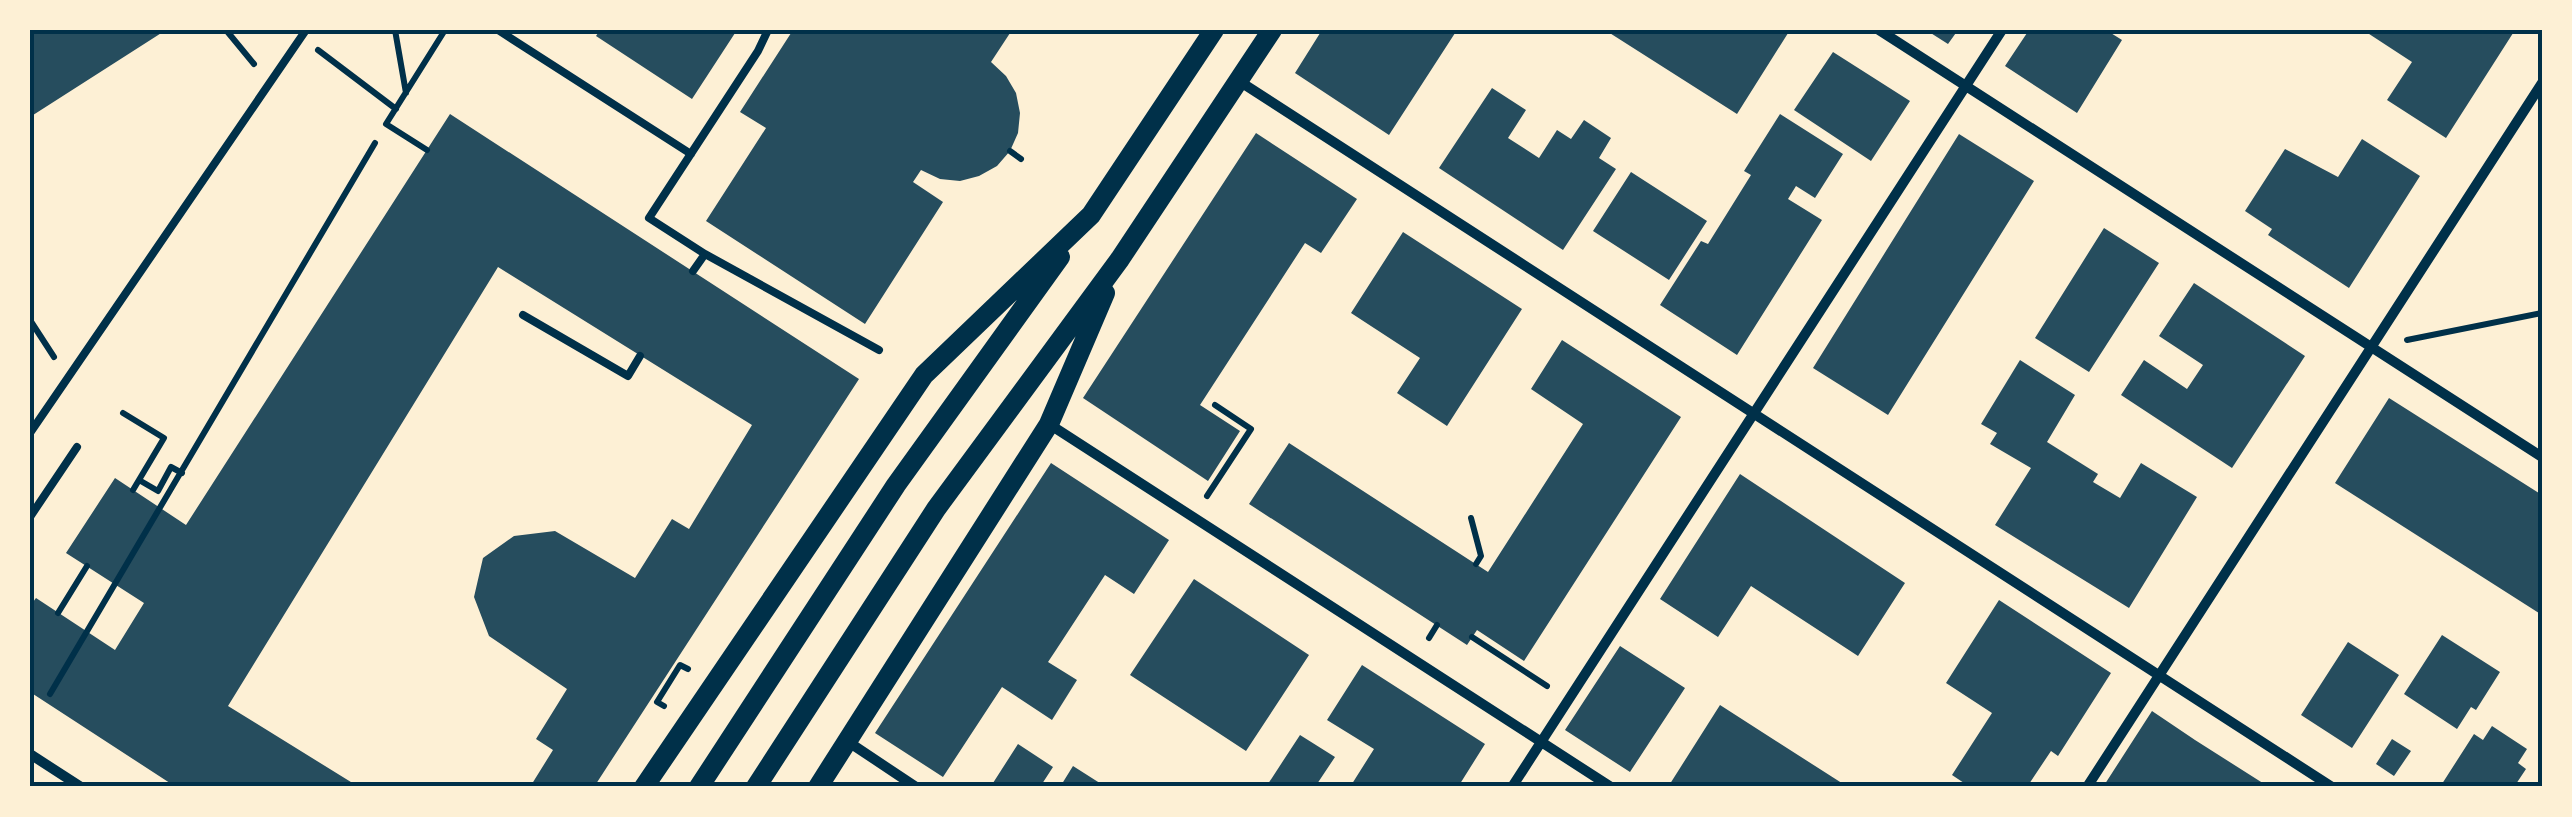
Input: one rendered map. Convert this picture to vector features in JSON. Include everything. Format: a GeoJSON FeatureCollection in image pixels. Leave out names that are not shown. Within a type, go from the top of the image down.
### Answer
{"type":"FeatureCollection","features":[{"type":"Feature","properties":{"kind":"main road"},"geometry":{"type":"LineString","coordinates":[[699,787],[896,485],[1091,215],[1214,30]]}},
{"type":"Feature","properties":{"kind":"main road"},"geometry":{"type":"LineString","coordinates":[[756,787],[936,509],[1120,259],[1272,30]]}},
{"type":"Feature","properties":{"kind":"main road"},"geometry":{"type":"LineString","coordinates":[[644,787],[924,375],[1091,215]]}},
{"type":"Feature","properties":{"kind":"main road"},"geometry":{"type":"LineString","coordinates":[[818,787],[1049,424],[1120,259]]}},
{"type":"Feature","properties":{"kind":"street"},"geometry":{"type":"LineString","coordinates":[[1880,30],[2542,457]]}},
{"type":"Feature","properties":{"kind":"street"},"geometry":{"type":"LineString","coordinates":[[1512,787],[2002,30]]}},
{"type":"Feature","properties":{"kind":"street"},"geometry":{"type":"LineString","coordinates":[[1239,81],[2332,787]]}},
{"type":"Feature","properties":{"kind":"street"},"geometry":{"type":"LineString","coordinates":[[2086,787],[2542,83]]}},
{"type":"Feature","properties":{"kind":"street"},"geometry":{"type":"LineString","coordinates":[[1049,424],[1611,787]]}},
{"type":"Feature","properties":{"kind":"street"},"geometry":{"type":"LineString","coordinates":[[847,741],[916,787]]}},
{"type":"Feature","properties":{"kind":"street"},"geometry":{"type":"LineString","coordinates":[[30,754],[81,787]]}},
{"type":"Feature","properties":{"kind":"lane"},"geometry":{"type":"LineString","coordinates":[[498,30],[691,154]]}},
{"type":"Feature","properties":{"kind":"lane"},"geometry":{"type":"LineString","coordinates":[[768,30],[649,218],[704,254],[878,350]]}},
{"type":"Feature","properties":{"kind":"lane"},"geometry":{"type":"LineString","coordinates":[[30,433],[304,34]]}},
{"type":"Feature","properties":{"kind":"lane"},"geometry":{"type":"LineString","coordinates":[[694,272],[704,254]]}},
{"type":"Feature","properties":{"kind":"lane"},"geometry":{"type":"LineString","coordinates":[[523,315],[628,376],[640,356]]}},
{"type":"Feature","properties":{"kind":"lane"},"geometry":{"type":"LineString","coordinates":[[30,517],[78,447]]}},
{"type":"Feature","properties":{"kind":"path"},"geometry":{"type":"LineString","coordinates":[[226,30],[240,48]]}},
{"type":"Feature","properties":{"kind":"path"},"geometry":{"type":"LineString","coordinates":[[395,30],[406,93]]}},
{"type":"Feature","properties":{"kind":"path"},"geometry":{"type":"LineString","coordinates":[[427,150],[386,124],[445,30]]}},
{"type":"Feature","properties":{"kind":"path"},"geometry":{"type":"LineString","coordinates":[[304,34],[396,109]]}},
{"type":"Feature","properties":{"kind":"path"},"geometry":{"type":"LineString","coordinates":[[50,694],[375,143]]}},
{"type":"Feature","properties":{"kind":"path"},"geometry":{"type":"LineString","coordinates":[[1010,151],[1022,159]]}},
{"type":"Feature","properties":{"kind":"path"},"geometry":{"type":"LineString","coordinates":[[2372,347],[2542,312]]}},
{"type":"Feature","properties":{"kind":"path"},"geometry":{"type":"LineString","coordinates":[[30,320],[68,378]]}},
{"type":"Feature","properties":{"kind":"path"},"geometry":{"type":"LineString","coordinates":[[1193,518],[1251,429],[1215,405]]}},
{"type":"Feature","properties":{"kind":"path"},"geometry":{"type":"LineString","coordinates":[[123,413],[164,438],[133,490]]}},
{"type":"Feature","properties":{"kind":"path"},"geometry":{"type":"LineString","coordinates":[[139,480],[158,491],[171,467],[182,473]]}},
{"type":"Feature","properties":{"kind":"path"},"geometry":{"type":"LineString","coordinates":[[1471,518],[1481,556],[1476,564]]}},
{"type":"Feature","properties":{"kind":"path"},"geometry":{"type":"LineString","coordinates":[[58,613],[86,566]]}},
{"type":"Feature","properties":{"kind":"path"},"geometry":{"type":"LineString","coordinates":[[1472,638],[1569,700]]}},
{"type":"Feature","properties":{"kind":"path"},"geometry":{"type":"LineString","coordinates":[[656,702],[680,664]]}},
{"type":"Feature","properties":{"kind":"building"},"geometry":{"type":"Polygon","coordinates":[[[30,30],[166,30],[30,117],[30,30]]]}},
{"type":"Feature","properties":{"kind":"building"},"geometry":{"type":"Polygon","coordinates":[[[600,30],[737,30],[692,99],[596,36],[600,30]]]}},
{"type":"Feature","properties":{"kind":"building"},"geometry":{"type":"Polygon","coordinates":[[[793,30],[1012,30],[991,62],[1016,93],[1018,133],[1010,151],[997,166],[960,181],[940,179],[921,170],[913,182],[943,202],[865,324],[706,221],[766,128],[740,112],[793,30]]]}},
{"type":"Feature","properties":{"kind":"building"},"geometry":{"type":"Polygon","coordinates":[[[1322,30],[1457,30],[1389,135],[1295,73],[1322,30]]]}},
{"type":"Feature","properties":{"kind":"building"},"geometry":{"type":"Polygon","coordinates":[[[1605,30],[1790,30],[1737,114],[1605,30]]]}},
{"type":"Feature","properties":{"kind":"building"},"geometry":{"type":"Polygon","coordinates":[[[1926,30],[1958,30],[1948,44],[1926,30]]]}},
{"type":"Feature","properties":{"kind":"building"},"geometry":{"type":"Polygon","coordinates":[[[2029,30],[2106,30],[2122,40],[2077,113],[2005,66],[2029,30]]]}},
{"type":"Feature","properties":{"kind":"building"},"geometry":{"type":"Polygon","coordinates":[[[2363,30],[2515,30],[2446,138],[2387,100],[2412,62],[2363,30]]]}},
{"type":"Feature","properties":{"kind":"building"},"geometry":{"type":"Polygon","coordinates":[[[1833,52],[1910,101],[1871,161],[1794,110],[1833,52]]]}},
{"type":"Feature","properties":{"kind":"building"},"geometry":{"type":"Polygon","coordinates":[[[1492,88],[1526,110],[1508,138],[1539,158],[1557,130],[1571,139],[1584,120],[1611,138],[1599,158],[1616,169],[1563,250],[1439,168],[1492,88]]]}},
{"type":"Feature","properties":{"kind":"building"},"geometry":{"type":"Polygon","coordinates":[[[450,114],[859,379],[594,787],[530,787],[553,750],[536,739],[567,689],[489,636],[474,597],[483,558],[514,536],[555,531],[635,578],[672,519],[689,529],[752,425],[498,267],[228,706],[359,787],[176,787],[30,692],[30,606],[36,598],[115,650],[144,603],[66,553],[115,478],[186,525],[450,114]]]}},
{"type":"Feature","properties":{"kind":"building"},"geometry":{"type":"Polygon","coordinates":[[[1780,114],[1843,154],[1815,198],[1796,186],[1788,199],[1822,220],[1737,355],[1660,305],[1701,241],[1708,244],[1751,175],[1744,171],[1780,114]]]}},
{"type":"Feature","properties":{"kind":"building"},"geometry":{"type":"Polygon","coordinates":[[[1256,133],[1357,199],[1321,253],[1305,243],[1200,405],[1240,431],[1208,481],[1083,398],[1256,133]]]}},
{"type":"Feature","properties":{"kind":"building"},"geometry":{"type":"Polygon","coordinates":[[[1959,134],[2034,181],[1888,415],[1813,368],[1959,134]]]}},
{"type":"Feature","properties":{"kind":"building"},"geometry":{"type":"Polygon","coordinates":[[[2362,139],[2420,176],[2349,288],[2268,235],[2272,229],[2245,211],[2285,149],[2338,177],[2362,139]]]}},
{"type":"Feature","properties":{"kind":"building"},"geometry":{"type":"Polygon","coordinates":[[[1631,172],[1707,221],[1669,280],[1593,231],[1631,172]]]}},
{"type":"Feature","properties":{"kind":"building"},"geometry":{"type":"Polygon","coordinates":[[[2104,228],[2159,263],[2089,372],[2035,338],[2104,228]]]}},
{"type":"Feature","properties":{"kind":"building"},"geometry":{"type":"Polygon","coordinates":[[[1403,232],[1522,309],[1447,426],[1397,393],[1420,358],[1351,313],[1403,232]]]}},
{"type":"Feature","properties":{"kind":"building"},"geometry":{"type":"Polygon","coordinates":[[[2194,283],[2305,356],[2232,468],[2121,395],[2144,360],[2187,389],[2203,365],[2159,336],[2194,283]]]}},
{"type":"Feature","properties":{"kind":"building"},"geometry":{"type":"Polygon","coordinates":[[[1562,340],[1681,417],[1524,661],[1477,630],[1467,645],[1249,504],[1289,443],[1488,572],[1583,424],[1531,389],[1562,340]]]}},
{"type":"Feature","properties":{"kind":"building"},"geometry":{"type":"Polygon","coordinates":[[[2020,360],[2075,395],[2047,442],[2098,474],[2093,482],[2120,498],[2141,463],[2197,497],[2129,608],[1995,525],[2031,468],[1990,444],[1997,433],[1981,424],[2020,360]]]}},
{"type":"Feature","properties":{"kind":"building"},"geometry":{"type":"Polygon","coordinates":[[[2389,398],[2542,495],[2542,615],[2335,483],[2389,398]]]}},
{"type":"Feature","properties":{"kind":"building"},"geometry":{"type":"Polygon","coordinates":[[[1051,463],[1169,540],[1134,594],[1105,575],[1048,662],[1077,680],[1052,720],[1002,687],[943,777],[875,733],[1051,463]]]}},
{"type":"Feature","properties":{"kind":"building"},"geometry":{"type":"Polygon","coordinates":[[[1740,474],[1905,583],[1858,656],[1751,586],[1718,637],[1660,599],[1740,474]]]}},
{"type":"Feature","properties":{"kind":"building"},"geometry":{"type":"Polygon","coordinates":[[[1194,579],[1309,655],[1246,751],[1130,675],[1194,579]]]}},
{"type":"Feature","properties":{"kind":"building"},"geometry":{"type":"Polygon","coordinates":[[[1999,600],[2111,673],[2058,756],[2051,751],[2027,787],[1970,787],[1952,775],[1992,713],[1946,683],[1999,600]]]}},
{"type":"Feature","properties":{"kind":"building"},"geometry":{"type":"Polygon","coordinates":[[[2442,635],[2500,672],[2476,710],[2471,707],[2457,729],[2404,694],[2442,635]]]}},
{"type":"Feature","properties":{"kind":"building"},"geometry":{"type":"Polygon","coordinates":[[[2348,642],[2399,675],[2352,748],[2301,715],[2348,642]]]}},
{"type":"Feature","properties":{"kind":"building"},"geometry":{"type":"Polygon","coordinates":[[[1620,646],[1685,688],[1630,772],[1565,730],[1620,646]]]}},
{"type":"Feature","properties":{"kind":"building"},"geometry":{"type":"Polygon","coordinates":[[[1362,665],[1485,744],[1458,787],[1350,787],[1374,749],[1327,720],[1362,665]]]}},
{"type":"Feature","properties":{"kind":"building"},"geometry":{"type":"Polygon","coordinates":[[[1720,705],[1776,741],[1848,787],[1668,787],[1720,705]]]}},
{"type":"Feature","properties":{"kind":"building"},"geometry":{"type":"Polygon","coordinates":[[[2152,711],[2195,740],[2269,787],[2103,787],[2152,711]]]}},
{"type":"Feature","properties":{"kind":"building"},"geometry":{"type":"Polygon","coordinates":[[[2492,726],[2527,749],[2518,763],[2526,769],[2514,787],[2440,787],[2474,734],[2483,740],[2492,726]]]}},
{"type":"Feature","properties":{"kind":"building"},"geometry":{"type":"Polygon","coordinates":[[[1300,735],[1335,757],[1315,787],[1266,787],[1300,735]]]}},
{"type":"Feature","properties":{"kind":"building"},"geometry":{"type":"Polygon","coordinates":[[[2392,739],[2411,751],[2394,776],[2376,764],[2392,739]]]}},
{"type":"Feature","properties":{"kind":"building"},"geometry":{"type":"Polygon","coordinates":[[[1018,744],[1053,767],[1040,787],[1000,787],[993,783],[1018,744]]]}},
{"type":"Feature","properties":{"kind":"building"},"geometry":{"type":"Polygon","coordinates":[[[1073,766],[1106,787],[1060,787],[1073,766]]]}}]}
